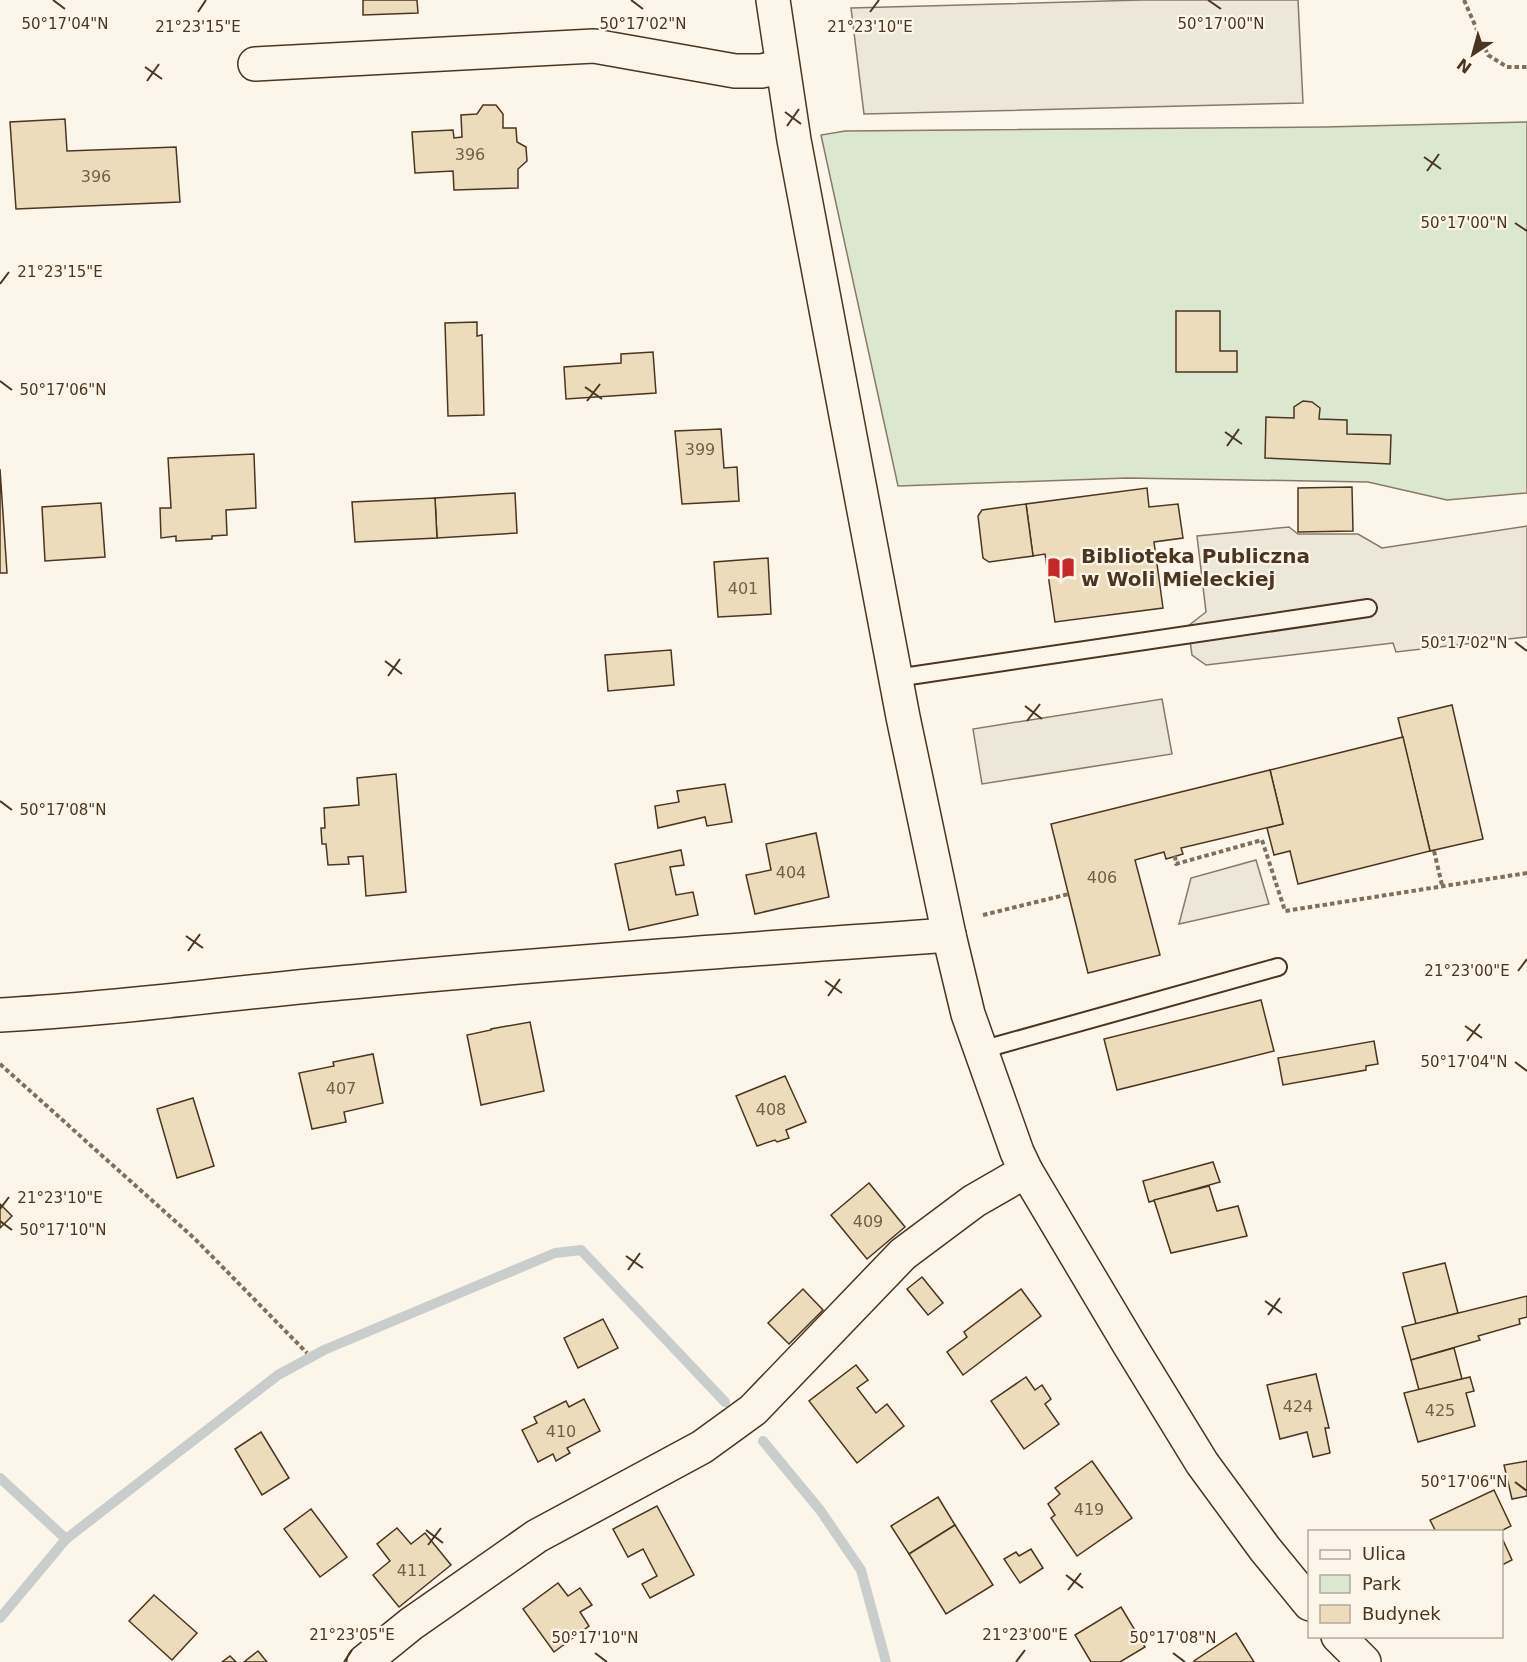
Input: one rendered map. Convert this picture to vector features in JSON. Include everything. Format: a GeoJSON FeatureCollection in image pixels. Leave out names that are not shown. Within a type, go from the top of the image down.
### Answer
{"type":"FeatureCollection","features":[{"type":"Feature","properties":{"kind":"street"},"geometry":{"type":"LineString","coordinates":[[773,0],[794,140],[896,678],[949,935],[969,1014],[981,1050],[1017,1152],[1026,1171],[1202,1462],[1308,1602]]}},
{"type":"Feature","properties":{"kind":"street"},"geometry":{"type":"LineString","coordinates":[[255,64],[594,46],[735,71],[761,71],[782,67]]}},
{"type":"Feature","properties":{"kind":"street"},"geometry":{"type":"LineString","coordinates":[[0,1015],[69,1011],[249,991],[568,962],[949,935]]}},
{"type":"Feature","properties":{"kind":"street"},"geometry":{"type":"LineString","coordinates":[[364,1662],[411,1624],[537,1536],[702,1448],[753,1410],[903,1254],[974,1201],[1026,1171]]}},
{"type":"Feature","properties":{"kind":"street"},"geometry":{"type":"LineString","coordinates":[[1340,1638],[1364,1662]]}},
{"type":"Feature","properties":{"kind":"lane"},"geometry":{"type":"LineString","coordinates":[[896,678],[1368,608]]}},
{"type":"Feature","properties":{"kind":"lane"},"geometry":{"type":"LineString","coordinates":[[981,1050],[1278,967]]}},
{"type":"Feature","properties":{"kind":"path"},"geometry":{"type":"LineString","coordinates":[[1464,0],[1488,55],[1507,66],[1527,67]]}},
{"type":"Feature","properties":{"kind":"path"},"geometry":{"type":"LineString","coordinates":[[1175,856],[1176,864],[1262,840],[1285,910],[1527,873]]}},
{"type":"Feature","properties":{"kind":"path"},"geometry":{"type":"LineString","coordinates":[[1434,851],[1442,885]]}},
{"type":"Feature","properties":{"kind":"path"},"geometry":{"type":"LineString","coordinates":[[983,915],[1069,894]]}},
{"type":"Feature","properties":{"kind":"path"},"geometry":{"type":"LineString","coordinates":[[0,1064],[195,1239],[307,1353]]}},
{"type":"Feature","properties":{"kind":"green space"},"geometry":{"type":"Polygon","coordinates":[[[1527,122],[1527,493],[1447,500],[1368,482],[1127,478],[898,486],[821,135],[845,131],[1325,127],[1527,122]]]}},
{"type":"Feature","properties":{"kind":"shaded area"},"geometry":{"type":"Polygon","coordinates":[[[1142,0],[1298,0],[1303,103],[864,114],[851,8],[1142,0]]]}},
{"type":"Feature","properties":{"kind":"shaded area"},"geometry":{"type":"Polygon","coordinates":[[[1527,526],[1527,637],[1396,652],[1393,643],[1206,665],[1192,655],[1188,626],[1206,612],[1197,536],[1289,527],[1298,534],[1358,534],[1382,548],[1527,526]]]}},
{"type":"Feature","properties":{"kind":"shaded area"},"geometry":{"type":"Polygon","coordinates":[[[1162,699],[1172,754],[982,784],[973,729],[1162,699]]]}},
{"type":"Feature","properties":{"kind":"shaded area"},"geometry":{"type":"Polygon","coordinates":[[[1256,860],[1269,904],[1179,924],[1191,878],[1256,860]]]}},
{"type":"Feature","properties":{"kind":"building"},"geometry":{"type":"Polygon","coordinates":[[[363,0],[417,0],[418,13],[363,15],[363,0]]]}},
{"type":"Feature","properties":{"kind":"building"},"geometry":{"type":"Polygon","coordinates":[[[483,105],[496,105],[503,114],[503,128],[516,128],[517,142],[526,147],[527,161],[518,169],[518,188],[454,190],[453,171],[415,173],[412,132],[453,130],[454,138],[462,137],[461,115],[477,114],[483,105]]]}},
{"type":"Feature","properties":{"kind":"building"},"geometry":{"type":"Polygon","coordinates":[[[65,119],[67,151],[176,147],[180,202],[16,209],[10,122],[65,119]]]}},
{"type":"Feature","properties":{"kind":"building"},"geometry":{"type":"Polygon","coordinates":[[[1176,311],[1220,311],[1220,351],[1237,351],[1237,372],[1176,372],[1176,311]]]}},
{"type":"Feature","properties":{"kind":"building"},"geometry":{"type":"Polygon","coordinates":[[[477,322],[477,336],[482,335],[484,415],[448,416],[445,323],[477,322]]]}},
{"type":"Feature","properties":{"kind":"building"},"geometry":{"type":"Polygon","coordinates":[[[653,352],[656,393],[566,399],[564,367],[621,363],[621,354],[653,352]]]}},
{"type":"Feature","properties":{"kind":"building"},"geometry":{"type":"Polygon","coordinates":[[[1303,401],[1312,402],[1320,408],[1319,419],[1347,420],[1347,434],[1391,435],[1390,464],[1265,458],[1266,417],[1294,418],[1294,407],[1303,401]]]}},
{"type":"Feature","properties":{"kind":"building"},"geometry":{"type":"Polygon","coordinates":[[[721,429],[724,468],[737,467],[739,501],[682,504],[675,431],[721,429]]]}},
{"type":"Feature","properties":{"kind":"building"},"geometry":{"type":"Polygon","coordinates":[[[254,454],[256,508],[226,510],[227,535],[212,536],[212,539],[176,541],[176,536],[161,538],[160,508],[171,508],[168,458],[254,454]]]}},
{"type":"Feature","properties":{"kind":"building"},"geometry":{"type":"Polygon","coordinates":[[[0,469],[7,573],[0,573],[0,469]]]}},
{"type":"Feature","properties":{"kind":"building"},"geometry":{"type":"Polygon","coordinates":[[[1352,487],[1353,531],[1298,532],[1298,488],[1352,487]]]}},
{"type":"Feature","properties":{"kind":"building"},"geometry":{"type":"Polygon","coordinates":[[[1147,488],[1149,507],[1178,504],[1183,538],[1154,542],[1163,608],[1055,622],[1045,554],[1033,556],[1026,504],[1147,488]]]}},
{"type":"Feature","properties":{"kind":"building"},"geometry":{"type":"Polygon","coordinates":[[[515,493],[517,533],[437,538],[435,498],[515,493]]]}},
{"type":"Feature","properties":{"kind":"building"},"geometry":{"type":"Polygon","coordinates":[[[435,498],[437,538],[355,542],[352,502],[435,498]]]}},
{"type":"Feature","properties":{"kind":"building"},"geometry":{"type":"Polygon","coordinates":[[[101,503],[105,557],[45,561],[42,507],[101,503]]]}},
{"type":"Feature","properties":{"kind":"building"},"geometry":{"type":"Polygon","coordinates":[[[1026,504],[1033,556],[989,562],[983,558],[978,516],[982,510],[1026,504]]]}},
{"type":"Feature","properties":{"kind":"building"},"geometry":{"type":"Polygon","coordinates":[[[768,558],[771,614],[718,617],[714,562],[768,558]]]}},
{"type":"Feature","properties":{"kind":"building"},"geometry":{"type":"Polygon","coordinates":[[[671,650],[674,685],[608,691],[605,655],[671,650]]]}},
{"type":"Feature","properties":{"kind":"building"},"geometry":{"type":"Polygon","coordinates":[[[1452,705],[1483,839],[1430,851],[1398,718],[1452,705]]]}},
{"type":"Feature","properties":{"kind":"building"},"geometry":{"type":"Polygon","coordinates":[[[1403,737],[1430,851],[1298,884],[1290,851],[1274,855],[1267,828],[1283,824],[1270,770],[1403,737]]]}},
{"type":"Feature","properties":{"kind":"building"},"geometry":{"type":"Polygon","coordinates":[[[1270,770],[1283,824],[1181,848],[1183,854],[1166,859],[1164,852],[1135,860],[1160,955],[1088,973],[1051,824],[1270,770]]]}},
{"type":"Feature","properties":{"kind":"building"},"geometry":{"type":"Polygon","coordinates":[[[396,774],[406,892],[366,896],[363,856],[348,857],[349,864],[328,865],[326,844],[322,844],[321,828],[325,828],[324,808],[359,805],[357,778],[396,774]]]}},
{"type":"Feature","properties":{"kind":"building"},"geometry":{"type":"Polygon","coordinates":[[[725,784],[732,822],[707,826],[705,817],[658,828],[655,806],[679,802],[677,791],[725,784]]]}},
{"type":"Feature","properties":{"kind":"building"},"geometry":{"type":"Polygon","coordinates":[[[816,833],[829,897],[755,914],[746,875],[771,870],[766,844],[816,833]]]}},
{"type":"Feature","properties":{"kind":"building"},"geometry":{"type":"Polygon","coordinates":[[[681,850],[684,865],[670,867],[676,895],[693,892],[698,915],[629,930],[615,864],[681,850]]]}},
{"type":"Feature","properties":{"kind":"building"},"geometry":{"type":"Polygon","coordinates":[[[1261,1000],[1274,1051],[1117,1090],[1104,1039],[1261,1000]]]}},
{"type":"Feature","properties":{"kind":"building"},"geometry":{"type":"Polygon","coordinates":[[[530,1022],[544,1091],[481,1105],[467,1035],[530,1022]]]}},
{"type":"Feature","properties":{"kind":"building"},"geometry":{"type":"Polygon","coordinates":[[[1374,1041],[1378,1064],[1366,1066],[1366,1070],[1283,1085],[1278,1058],[1374,1041]]]}},
{"type":"Feature","properties":{"kind":"building"},"geometry":{"type":"Polygon","coordinates":[[[373,1054],[383,1103],[344,1112],[346,1122],[312,1129],[299,1073],[334,1066],[333,1062],[373,1054]]]}},
{"type":"Feature","properties":{"kind":"building"},"geometry":{"type":"Polygon","coordinates":[[[785,1076],[806,1122],[786,1130],[789,1138],[757,1146],[736,1096],[785,1076]]]}},
{"type":"Feature","properties":{"kind":"building"},"geometry":{"type":"Polygon","coordinates":[[[193,1098],[214,1166],[177,1178],[157,1109],[193,1098]]]}},
{"type":"Feature","properties":{"kind":"building"},"geometry":{"type":"Polygon","coordinates":[[[1213,1162],[1220,1182],[1149,1202],[1143,1181],[1213,1162]]]}},
{"type":"Feature","properties":{"kind":"building"},"geometry":{"type":"Polygon","coordinates":[[[869,1183],[905,1227],[867,1259],[831,1215],[869,1183]]]}},
{"type":"Feature","properties":{"kind":"building"},"geometry":{"type":"Polygon","coordinates":[[[1209,1186],[1217,1211],[1238,1206],[1247,1236],[1171,1253],[1154,1200],[1209,1186]]]}},
{"type":"Feature","properties":{"kind":"building"},"geometry":{"type":"Polygon","coordinates":[[[0,1204],[12,1216],[0,1228],[0,1204]]]}},
{"type":"Feature","properties":{"kind":"building"},"geometry":{"type":"Polygon","coordinates":[[[1445,1263],[1458,1313],[1416,1324],[1403,1273],[1445,1263]]]}},
{"type":"Feature","properties":{"kind":"building"},"geometry":{"type":"Polygon","coordinates":[[[922,1277],[943,1303],[928,1315],[907,1289],[922,1277]]]}},
{"type":"Feature","properties":{"kind":"building"},"geometry":{"type":"Polygon","coordinates":[[[803,1289],[823,1310],[789,1344],[768,1323],[803,1289]]]}},
{"type":"Feature","properties":{"kind":"building"},"geometry":{"type":"Polygon","coordinates":[[[1021,1289],[1041,1316],[963,1375],[947,1352],[967,1337],[964,1332],[1021,1289]]]}},
{"type":"Feature","properties":{"kind":"building"},"geometry":{"type":"Polygon","coordinates":[[[1527,1296],[1527,1317],[1519,1319],[1520,1324],[1478,1336],[1480,1340],[1411,1360],[1402,1327],[1527,1296]]]}},
{"type":"Feature","properties":{"kind":"building"},"geometry":{"type":"Polygon","coordinates":[[[603,1319],[618,1348],[578,1368],[564,1338],[603,1319]]]}},
{"type":"Feature","properties":{"kind":"building"},"geometry":{"type":"Polygon","coordinates":[[[1454,1348],[1462,1379],[1419,1390],[1411,1360],[1454,1348]]]}},
{"type":"Feature","properties":{"kind":"building"},"geometry":{"type":"Polygon","coordinates":[[[856,1365],[868,1380],[857,1388],[876,1413],[887,1404],[904,1426],[857,1463],[809,1401],[856,1365]]]}},
{"type":"Feature","properties":{"kind":"building"},"geometry":{"type":"Polygon","coordinates":[[[1316,1374],[1329,1428],[1325,1428],[1330,1453],[1313,1457],[1307,1432],[1280,1439],[1267,1385],[1316,1374]]]}},
{"type":"Feature","properties":{"kind":"building"},"geometry":{"type":"Polygon","coordinates":[[[1026,1377],[1035,1390],[1042,1385],[1051,1399],[1045,1404],[1059,1424],[1024,1449],[991,1401],[1026,1377]]]}},
{"type":"Feature","properties":{"kind":"building"},"geometry":{"type":"Polygon","coordinates":[[[1470,1377],[1474,1391],[1466,1393],[1475,1426],[1418,1442],[1404,1393],[1470,1377]]]}},
{"type":"Feature","properties":{"kind":"building"},"geometry":{"type":"Polygon","coordinates":[[[584,1399],[600,1431],[567,1448],[570,1453],[556,1461],[553,1454],[538,1462],[522,1430],[537,1423],[534,1417],[566,1401],[569,1407],[584,1399]]]}},
{"type":"Feature","properties":{"kind":"building"},"geometry":{"type":"Polygon","coordinates":[[[261,1432],[289,1478],[262,1495],[235,1449],[261,1432]]]}},
{"type":"Feature","properties":{"kind":"building"},"geometry":{"type":"Polygon","coordinates":[[[1092,1461],[1132,1518],[1077,1556],[1051,1518],[1055,1515],[1048,1504],[1060,1494],[1055,1488],[1092,1461]]]}},
{"type":"Feature","properties":{"kind":"building"},"geometry":{"type":"Polygon","coordinates":[[[1527,1461],[1527,1496],[1512,1499],[1504,1465],[1527,1461]]]}},
{"type":"Feature","properties":{"kind":"building"},"geometry":{"type":"Polygon","coordinates":[[[1494,1490],[1511,1526],[1503,1530],[1435,1530],[1430,1520],[1494,1490]]]}},
{"type":"Feature","properties":{"kind":"building"},"geometry":{"type":"Polygon","coordinates":[[[938,1497],[955,1525],[909,1554],[891,1526],[938,1497]]]}},
{"type":"Feature","properties":{"kind":"building"},"geometry":{"type":"Polygon","coordinates":[[[657,1506],[694,1575],[650,1598],[642,1584],[657,1576],[643,1549],[628,1557],[613,1529],[657,1506]]]}},
{"type":"Feature","properties":{"kind":"building"},"geometry":{"type":"Polygon","coordinates":[[[311,1509],[347,1557],[320,1577],[284,1529],[311,1509]]]}},
{"type":"Feature","properties":{"kind":"building"},"geometry":{"type":"Polygon","coordinates":[[[955,1525],[993,1585],[946,1614],[909,1554],[955,1525]]]}},
{"type":"Feature","properties":{"kind":"building"},"geometry":{"type":"Polygon","coordinates":[[[397,1528],[411,1544],[425,1533],[451,1565],[399,1607],[373,1575],[390,1561],[377,1544],[397,1528]]]}},
{"type":"Feature","properties":{"kind":"building"},"geometry":{"type":"Polygon","coordinates":[[[1503,1540],[1512,1560],[1503,1564],[1503,1540]]]}},
{"type":"Feature","properties":{"kind":"building"},"geometry":{"type":"Polygon","coordinates":[[[1031,1549],[1043,1568],[1020,1583],[1004,1559],[1016,1552],[1019,1556],[1031,1549]]]}},
{"type":"Feature","properties":{"kind":"building"},"geometry":{"type":"Polygon","coordinates":[[[558,1583],[568,1596],[580,1588],[592,1605],[580,1612],[589,1626],[554,1652],[523,1609],[558,1583]]]}},
{"type":"Feature","properties":{"kind":"building"},"geometry":{"type":"Polygon","coordinates":[[[154,1595],[197,1633],[172,1660],[129,1621],[154,1595]]]}},
{"type":"Feature","properties":{"kind":"building"},"geometry":{"type":"Polygon","coordinates":[[[1121,1607],[1145,1647],[1120,1662],[1091,1662],[1075,1635],[1121,1607]]]}},
{"type":"Feature","properties":{"kind":"building"},"geometry":{"type":"Polygon","coordinates":[[[1236,1633],[1254,1662],[1194,1662],[1194,1661],[1236,1633]]]}},
{"type":"Feature","properties":{"kind":"building"},"geometry":{"type":"Polygon","coordinates":[[[258,1651],[267,1662],[244,1662],[258,1651]]]}},
{"type":"Feature","properties":{"kind":"building"},"geometry":{"type":"Polygon","coordinates":[[[230,1656],[236,1662],[222,1662],[230,1656]]]}},
{"type":"Feature","properties":{"kind":"waterway"},"geometry":{"type":"LineString","coordinates":[[0,1618],[66,1539],[278,1375],[324,1350],[555,1253],[581,1250],[725,1402]]}},
{"type":"Feature","properties":{"kind":"waterway"},"geometry":{"type":"LineString","coordinates":[[763,1441],[820,1510],[861,1570],[886,1662]]}},
{"type":"Feature","properties":{"kind":"waterway"},"geometry":{"type":"LineString","coordinates":[[0,1478],[66,1539]]}},
{"type":"Feature","properties":{"kind":"place","name":"Biblioteka Publiczna w Woli Mieleckiej"},"geometry":{"type":"Point","coordinates":[1061,568]}}]}
